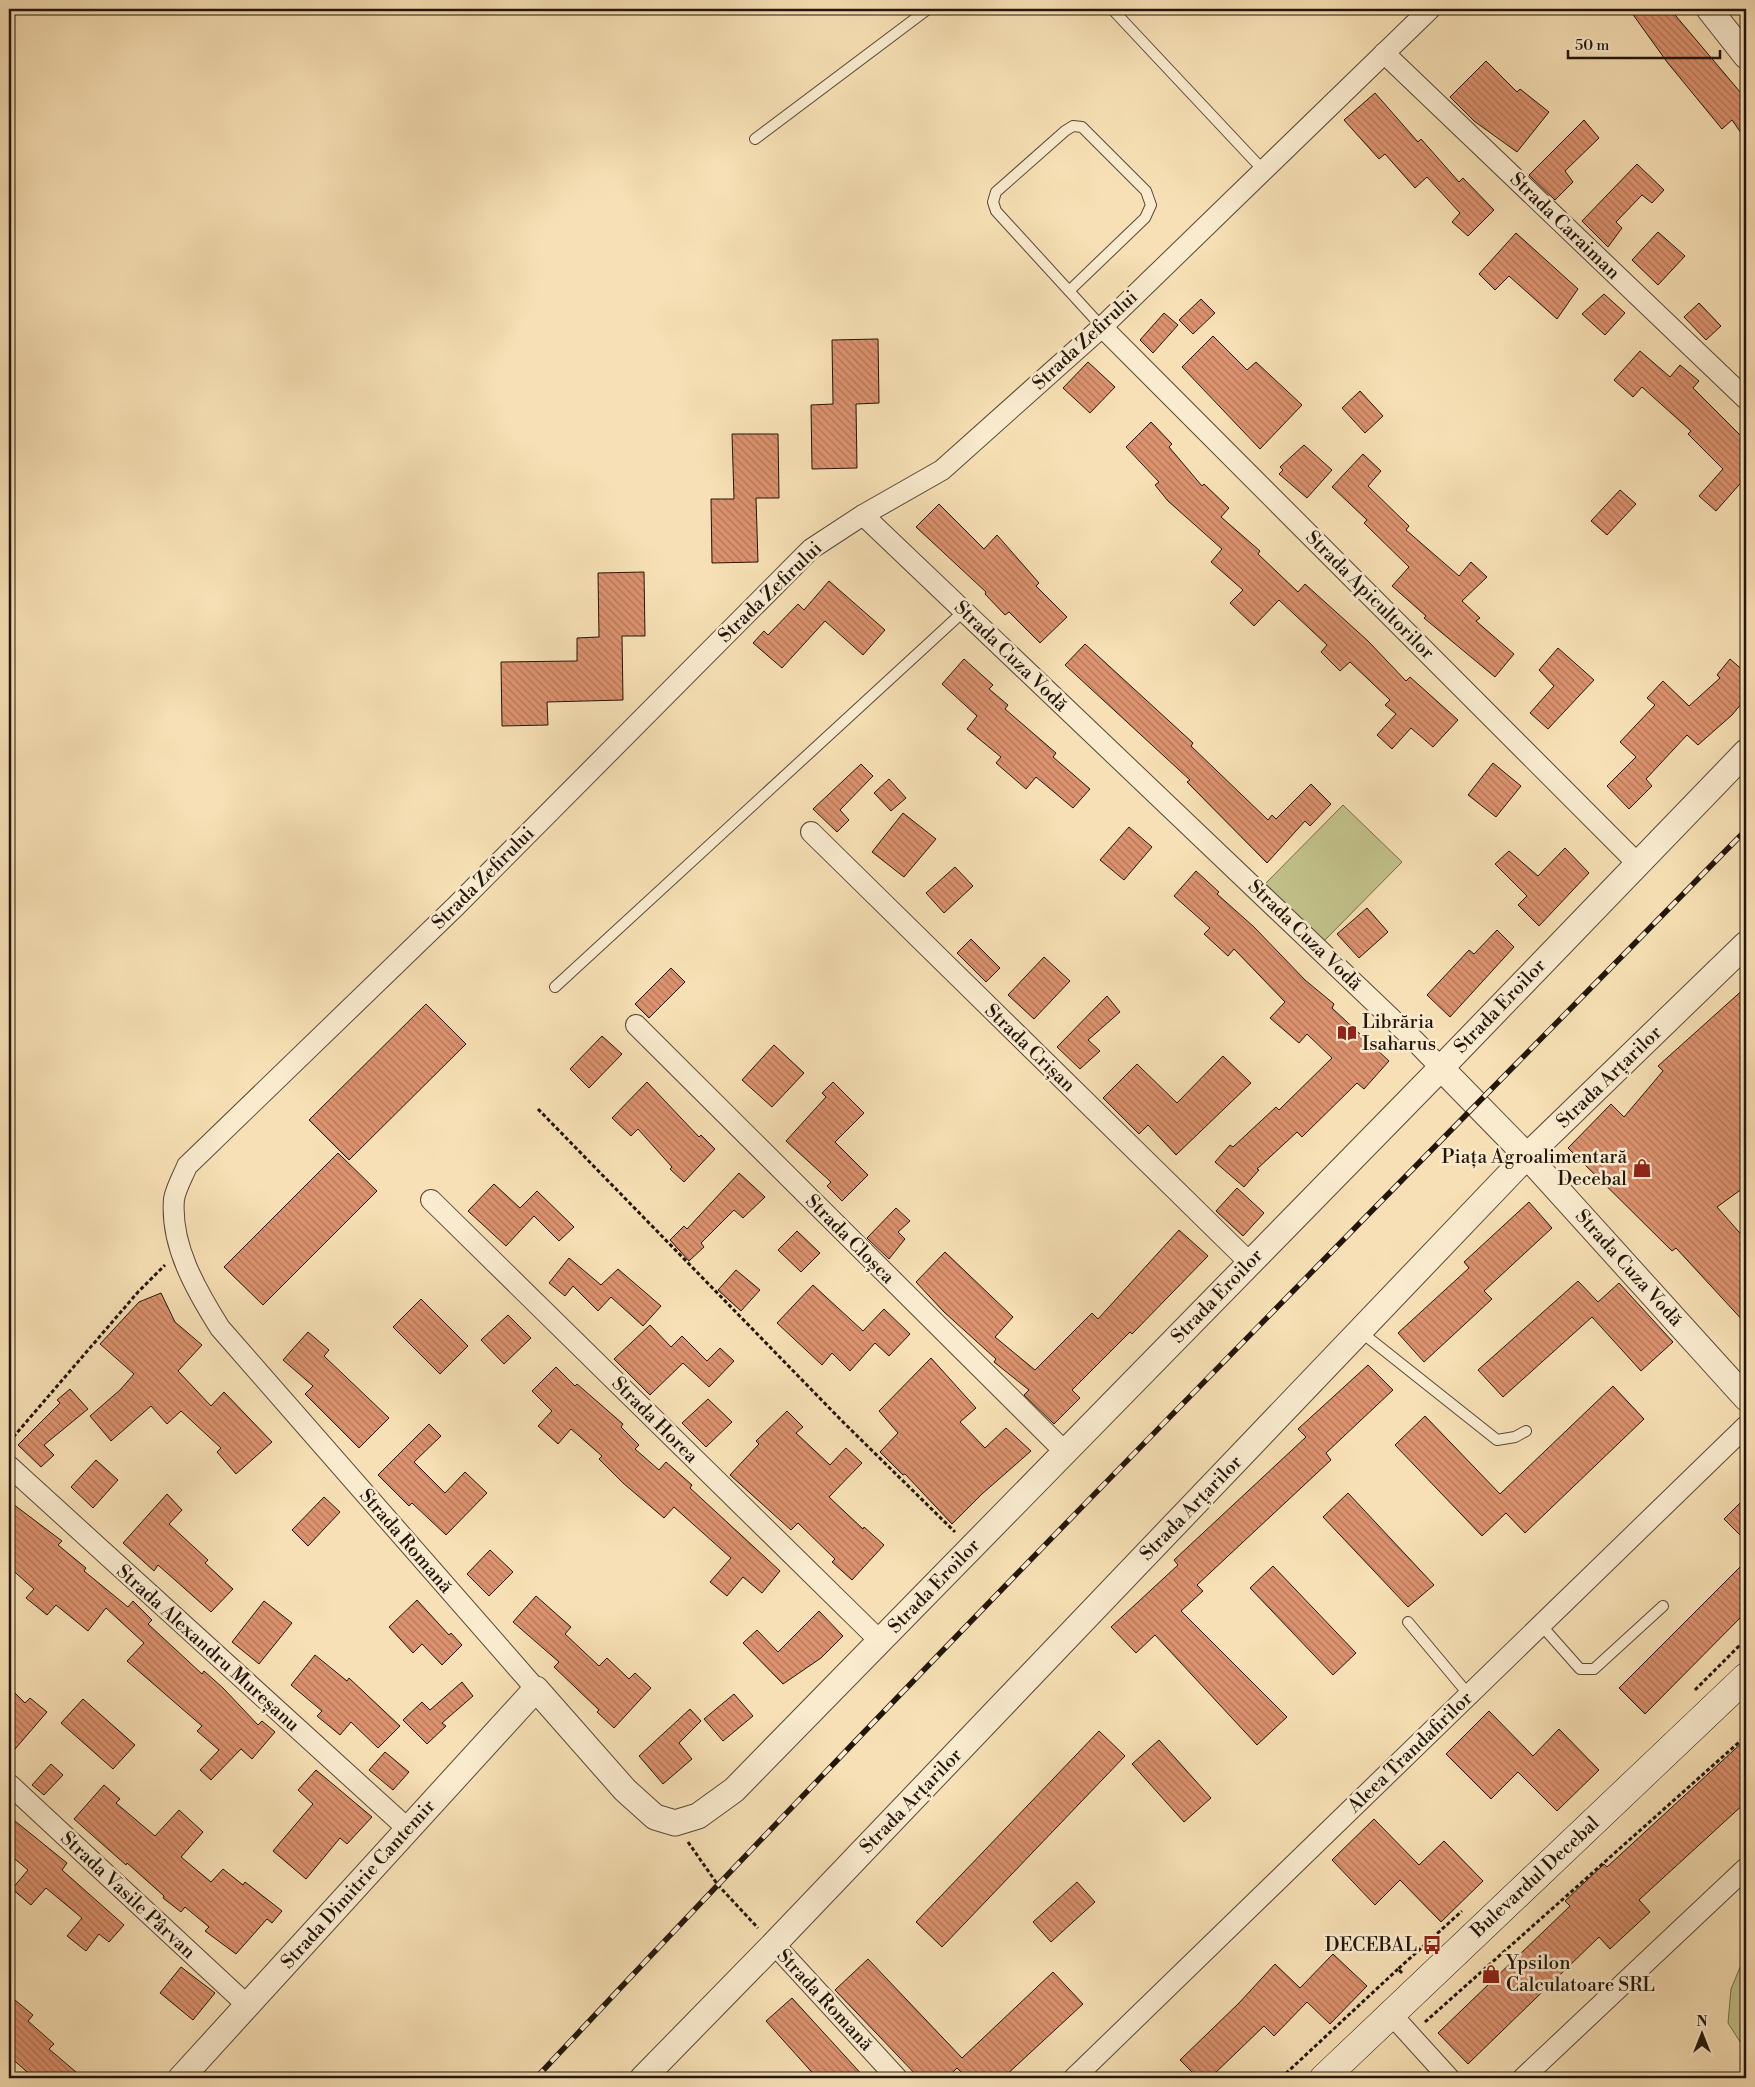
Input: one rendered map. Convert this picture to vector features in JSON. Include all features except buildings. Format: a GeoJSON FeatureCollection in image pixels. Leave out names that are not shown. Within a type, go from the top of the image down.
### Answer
{"type":"FeatureCollection","features":[{"type":"Feature","properties":{"kind":"main road","name":"Bulevardul Decebal"},"geometry":{"type":"LineString","coordinates":[[1324,2078],[1746,1677]]}},
{"type":"Feature","properties":{"kind":"street"},"geometry":{"type":"LineString","coordinates":[[1709,9],[1746,56]]}},
{"type":"Feature","properties":{"kind":"street","name":"Strada Zefirului"},"geometry":{"type":"LineString","coordinates":[[174,1229],[174,1197],[187,1166],[456,906],[811,549],[863,515],[942,470],[1102,327],[1264,171],[1425,11]]}},
{"type":"Feature","properties":{"kind":"street","name":"Strada Caraiman"},"geometry":{"type":"LineString","coordinates":[[1384,53],[1746,399]]}},
{"type":"Feature","properties":{"kind":"street","name":"Strada Apicultorilor"},"geometry":{"type":"LineString","coordinates":[[1102,327],[1638,864]]}},
{"type":"Feature","properties":{"kind":"street","name":"Strada Cuza Vodă"},"geometry":{"type":"LineString","coordinates":[[863,515],[1414,1040],[1527,1156],[1746,1398]]}},
{"type":"Feature","properties":{"kind":"street","name":"Strada Eroilor"},"geometry":{"type":"LineString","coordinates":[[675,1823],[698,1816],[734,1790],[1441,1068],[1746,752]]}},
{"type":"Feature","properties":{"kind":"street","name":"Strada Crișan"},"geometry":{"type":"LineString","coordinates":[[811,832],[1250,1263]]}},
{"type":"Feature","properties":{"kind":"street","name":"Strada Arțarilor"},"geometry":{"type":"LineString","coordinates":[[643,2078],[774,1944],[1527,1156],[1746,944]]}},
{"type":"Feature","properties":{"kind":"street","name":"Strada Cloșca"},"geometry":{"type":"LineString","coordinates":[[636,1025],[1065,1452]]}},
{"type":"Feature","properties":{"kind":"street","name":"Strada Horea"},"geometry":{"type":"LineString","coordinates":[[431,1200],[880,1641]]}},
{"type":"Feature","properties":{"kind":"street","name":"Strada Romană"},"geometry":{"type":"LineString","coordinates":[[174,1229],[204,1303],[220,1328],[625,1790],[655,1817],[675,1823]]}},
{"type":"Feature","properties":{"kind":"street","name":"Aleea Trandafirilor"},"geometry":{"type":"LineString","coordinates":[[1074,2078],[1746,1426]]}},
{"type":"Feature","properties":{"kind":"street","name":"Strada Alexandru Mureșanu"},"geometry":{"type":"LineString","coordinates":[[9,1466],[408,1829]]}},
{"type":"Feature","properties":{"kind":"street","name":"Strada Dimitrie Cantemir"},"geometry":{"type":"LineString","coordinates":[[181,2078],[536,1689]]}},
{"type":"Feature","properties":{"kind":"street","name":"Strada Vasile Pârvan"},"geometry":{"type":"LineString","coordinates":[[9,1784],[247,2005]]}},
{"type":"Feature","properties":{"kind":"street"},"geometry":{"type":"LineString","coordinates":[[1523,2078],[1746,1868]]}},
{"type":"Feature","properties":{"kind":"street","name":"Strada Romană"},"geometry":{"type":"LineString","coordinates":[[774,1944],[897,2078]]}},
{"type":"Feature","properties":{"kind":"street"},"geometry":{"type":"LineString","coordinates":[[1391,2014],[1449,2078]]}},
{"type":"Feature","properties":{"kind":"lane"},"geometry":{"type":"LineString","coordinates":[[755,139],[928,9]]}},
{"type":"Feature","properties":{"kind":"lane"},"geometry":{"type":"LineString","coordinates":[[1112,9],[1264,171]]}},
{"type":"Feature","properties":{"kind":"lane"},"geometry":{"type":"LineString","coordinates":[[1069,291],[1146,218],[1151,205],[1146,191],[1082,127],[1073,126],[1065,130],[996,192],[993,202],[996,211],[1069,291],[1102,327]]}},
{"type":"Feature","properties":{"kind":"lane"},"geometry":{"type":"LineString","coordinates":[[555,987],[964,611]]}},
{"type":"Feature","properties":{"kind":"lane"},"geometry":{"type":"LineString","coordinates":[[1360,1331],[1498,1440],[1515,1438],[1526,1431]]}},
{"type":"Feature","properties":{"kind":"lane"},"geometry":{"type":"LineString","coordinates":[[1541,1625],[1580,1668],[1594,1669],[1663,1606]]}},
{"type":"Feature","properties":{"kind":"lane"},"geometry":{"type":"LineString","coordinates":[[1408,1622],[1469,1695]]}},
{"type":"Feature","properties":{"kind":"path"},"geometry":{"type":"LineString","coordinates":[[538,1109],[843,1422],[971,1548]]}},
{"type":"Feature","properties":{"kind":"path"},"geometry":{"type":"LineString","coordinates":[[9,1442],[138,1292],[181,1249]]}},
{"type":"Feature","properties":{"kind":"path"},"geometry":{"type":"LineString","coordinates":[[1410,2036],[1746,1736]]}},
{"type":"Feature","properties":{"kind":"path"},"geometry":{"type":"LineString","coordinates":[[675,1823],[718,1885],[774,1944]]}},
{"type":"Feature","properties":{"kind":"path"},"geometry":{"type":"LineString","coordinates":[[1281,2078],[1398,1969]]}},
{"type":"Feature","properties":{"kind":"shaded area"},"geometry":{"type":"Polygon","coordinates":[[[1343,805],[1402,862],[1324,941],[1265,884],[1343,805]]]}},
{"type":"Feature","properties":{"kind":"shaded area"},"geometry":{"type":"Polygon","coordinates":[[[1746,1953],[1746,2051],[1728,2023],[1731,1989],[1746,1953]]]}},
{"type":"Feature","properties":{"kind":"railway"},"geometry":{"type":"LineString","coordinates":[[536,2078],[985,1606],[1746,830]]}},
{"type":"Feature","properties":{"kind":"place","name":"Librăria Isaharus"},"geometry":{"type":"Point","coordinates":[1347,1033]}},
{"type":"Feature","properties":{"kind":"place","name":"Piața Agroalimentară Decebal"},"geometry":{"type":"Point","coordinates":[1642,1168]}},
{"type":"Feature","properties":{"kind":"place","name":"DECEBAL"},"geometry":{"type":"Point","coordinates":[1432,1945]}},
{"type":"Feature","properties":{"kind":"place","name":"Ypsilon Calculatoare SRL"},"geometry":{"type":"Point","coordinates":[1491,1974]}}]}
